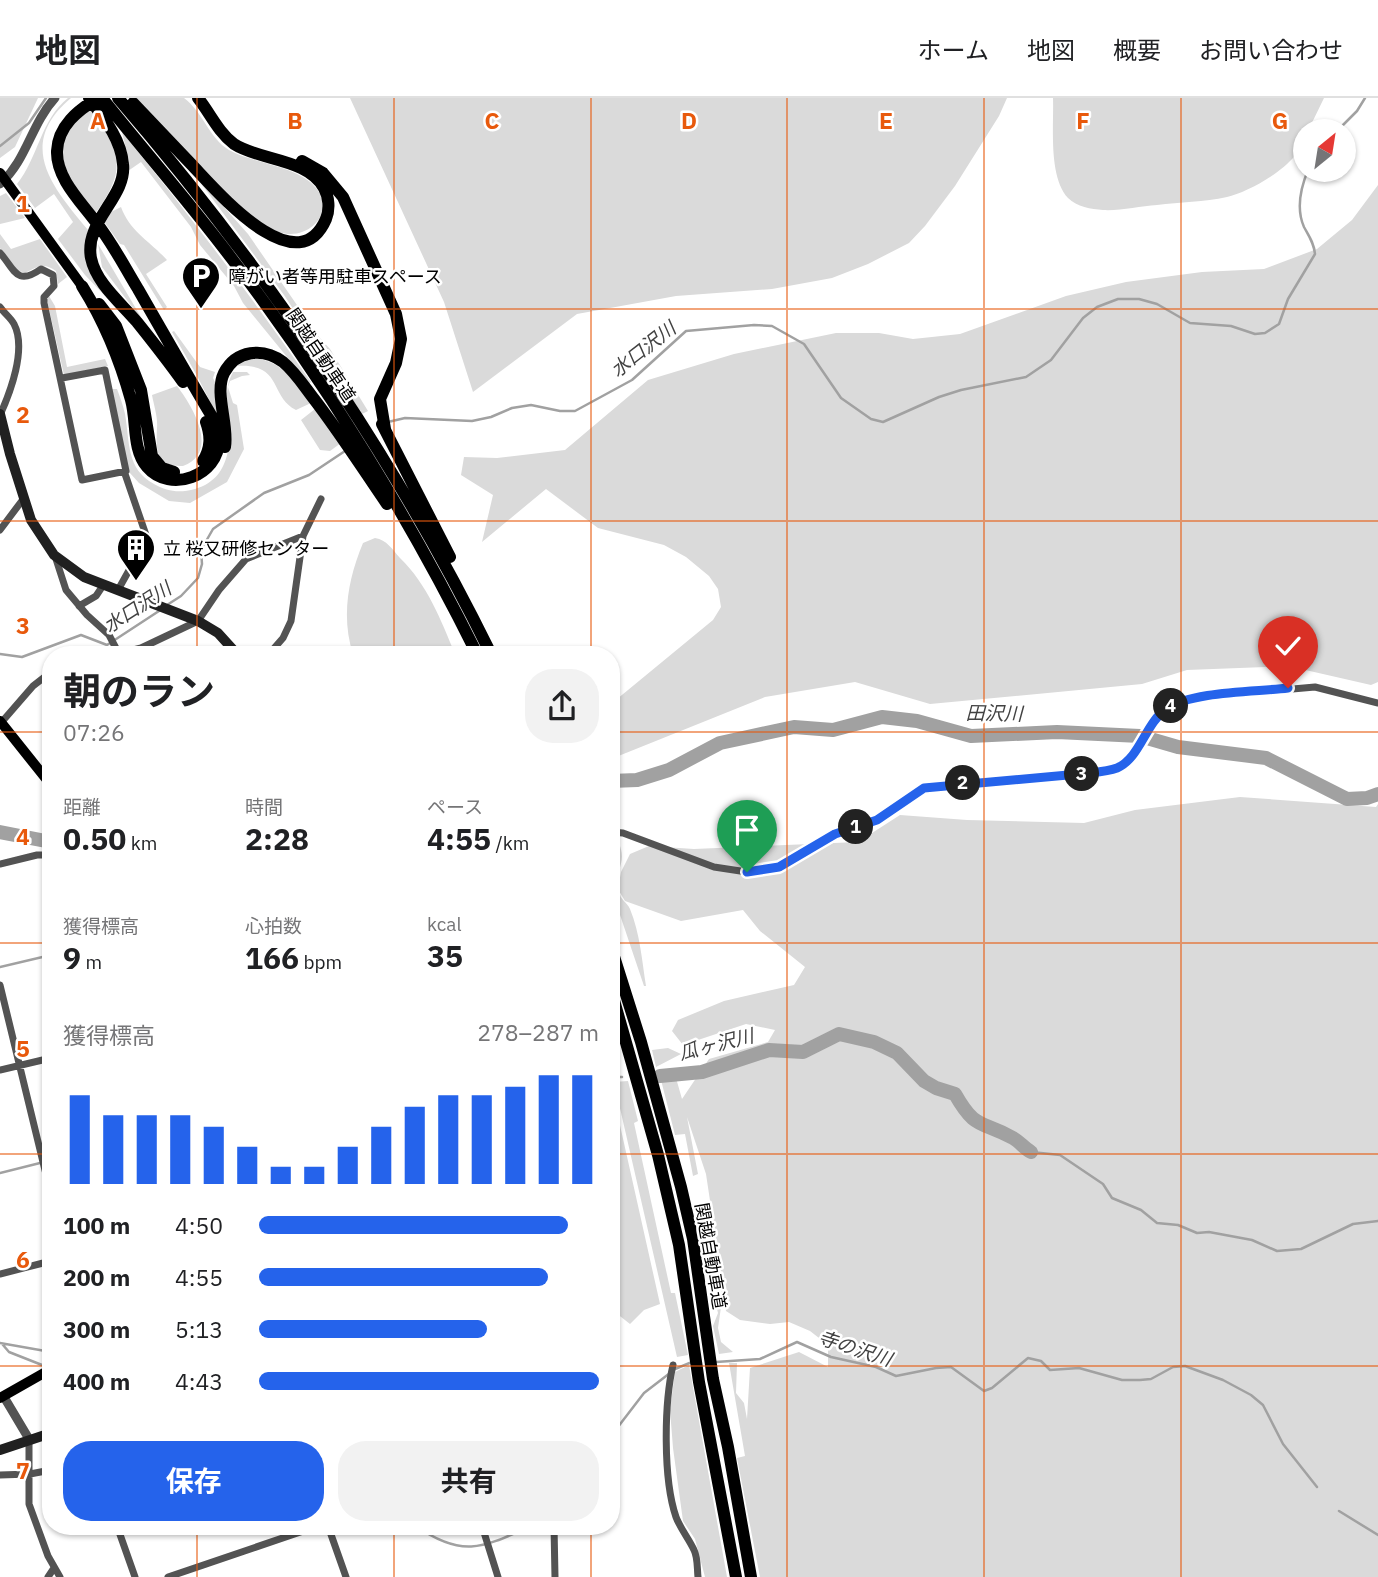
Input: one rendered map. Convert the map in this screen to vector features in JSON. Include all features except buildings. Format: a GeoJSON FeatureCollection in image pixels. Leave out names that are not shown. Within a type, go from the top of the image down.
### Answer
{"type":"FeatureCollection","features":[{"type":"Feature","properties":{"kind":"highway","name":"関越自動車道"},"geometry":{"type":"LineString","coordinates":[[118,98],[242,250],[317,355],[346,421]]}},
{"type":"Feature","properties":{"kind":"highway"},"geometry":{"type":"LineString","coordinates":[[128,98],[240,214],[273,237],[293,242],[310,238],[328,216],[329,205],[324,187],[303,170],[247,151],[233,143],[222,133],[198,98]]}},
{"type":"Feature","properties":{"kind":"highway"},"geometry":{"type":"LineString","coordinates":[[207,98],[225,126],[237,136],[252,145],[311,165],[330,179],[343,197],[390,299],[401,339],[399,354],[376,407],[384,429],[462,582],[466,603]]}},
{"type":"Feature","properties":{"kind":"highway","name":"関越自動車道"},"geometry":{"type":"LineString","coordinates":[[95,100],[232,258],[307,363],[466,603],[487,646]]}},
{"type":"Feature","properties":{"kind":"highway"},"geometry":{"type":"LineString","coordinates":[[95,100],[76,113],[64,130],[57,151],[61,172],[106,236],[211,415],[218,432],[218,447],[213,461],[196,476],[172,480],[149,470]]}},
{"type":"Feature","properties":{"kind":"highway"},"geometry":{"type":"LineString","coordinates":[[95,100],[115,138],[123,164],[119,185],[98,221],[92,238],[90,254],[94,268],[186,385]]}},
{"type":"Feature","properties":{"kind":"highway"},"geometry":{"type":"LineString","coordinates":[[82,286],[110,316],[121,337],[144,402],[152,456],[162,468],[177,473],[197,467],[209,447],[208,427],[114,262],[52,172],[50,148],[57,127],[66,113],[95,100]]}},
{"type":"Feature","properties":{"kind":"highway"},"geometry":{"type":"LineString","coordinates":[[82,286],[99,312],[132,403],[139,453],[149,470],[162,482],[195,485],[214,471],[223,455],[226,442],[222,379],[233,360],[249,353],[261,352],[285,363],[346,421],[372,462],[391,510],[413,533],[473,646]]}},
{"type":"Feature","properties":{"kind":"highway","name":"関越自動車道"},"geometry":{"type":"LineString","coordinates":[[620,976],[641,1042],[693,1239],[713,1379],[729,1447],[751,1577]]}},
{"type":"Feature","properties":{"kind":"highway","name":"関越自動車道"},"geometry":{"type":"LineString","coordinates":[[620,1023],[674,1222],[684,1270],[699,1382],[736,1577]]}},
{"type":"Feature","properties":{"kind":"main road"},"geometry":{"type":"LineString","coordinates":[[0,173],[82,286]]}},
{"type":"Feature","properties":{"kind":"main road"},"geometry":{"type":"LineString","coordinates":[[0,415],[9,454],[31,520],[54,555],[71,569],[198,621],[218,633],[230,646]]}},
{"type":"Feature","properties":{"kind":"main road"},"geometry":{"type":"LineString","coordinates":[[1,723],[42,774]]}},
{"type":"Feature","properties":{"kind":"main road"},"geometry":{"type":"LineString","coordinates":[[2,1398],[42,1374]]}},
{"type":"Feature","properties":{"kind":"main road"},"geometry":{"type":"LineString","coordinates":[[0,1450],[42,1435]]}},
{"type":"Feature","properties":{"kind":"street"},"geometry":{"type":"LineString","coordinates":[[0,184],[18,164],[45,110],[55,98]]}},
{"type":"Feature","properties":{"kind":"street"},"geometry":{"type":"LineString","coordinates":[[0,253],[11,270],[20,276],[30,275],[41,268],[54,275],[54,286],[44,297],[44,303],[82,480],[124,471]]}},
{"type":"Feature","properties":{"kind":"street"},"geometry":{"type":"LineString","coordinates":[[0,307],[14,324],[17,333],[14,378],[0,415]]}},
{"type":"Feature","properties":{"kind":"street"},"geometry":{"type":"LineString","coordinates":[[62,378],[105,370],[124,471],[147,538],[118,590]]}},
{"type":"Feature","properties":{"kind":"street"},"geometry":{"type":"LineString","coordinates":[[0,530],[24,498]]}},
{"type":"Feature","properties":{"kind":"street"},"geometry":{"type":"LineString","coordinates":[[276,646],[291,621],[303,536],[321,499]]}},
{"type":"Feature","properties":{"kind":"street"},"geometry":{"type":"LineString","coordinates":[[145,646],[198,621],[246,559],[303,536]]}},
{"type":"Feature","properties":{"kind":"street"},"geometry":{"type":"LineString","coordinates":[[54,555],[66,590],[109,635],[115,646]]}},
{"type":"Feature","properties":{"kind":"street"},"geometry":{"type":"LineString","coordinates":[[79,606],[96,596],[104,584]]}},
{"type":"Feature","properties":{"kind":"street"},"geometry":{"type":"LineString","coordinates":[[1,723],[42,679]]}},
{"type":"Feature","properties":{"kind":"street"},"geometry":{"type":"LineString","coordinates":[[620,833],[714,867],[747,872],[779,867],[835,834],[877,820],[924,788],[1090,773],[1116,768],[1136,750],[1157,717],[1177,703],[1192,698],[1315,687],[1378,703]]}},
{"type":"Feature","properties":{"kind":"street"},"geometry":{"type":"LineString","coordinates":[[0,864],[42,855]]}},
{"type":"Feature","properties":{"kind":"street"},"geometry":{"type":"LineString","coordinates":[[0,985],[42,1158]]}},
{"type":"Feature","properties":{"kind":"street"},"geometry":{"type":"LineString","coordinates":[[0,1070],[42,1060]]}},
{"type":"Feature","properties":{"kind":"street"},"geometry":{"type":"LineString","coordinates":[[0,1274],[42,1263]]}},
{"type":"Feature","properties":{"kind":"street"},"geometry":{"type":"LineString","coordinates":[[673,1366],[670,1378],[667,1463],[676,1518],[696,1553],[698,1577]]}},
{"type":"Feature","properties":{"kind":"street"},"geometry":{"type":"LineString","coordinates":[[2,1398],[29,1439],[29,1504],[60,1577]]}},
{"type":"Feature","properties":{"kind":"street"},"geometry":{"type":"LineString","coordinates":[[0,1475],[42,1471]]}},
{"type":"Feature","properties":{"kind":"street"},"geometry":{"type":"LineString","coordinates":[[120,1535],[135,1577]]}},
{"type":"Feature","properties":{"kind":"street"},"geometry":{"type":"LineString","coordinates":[[168,1577],[292,1535]]}},
{"type":"Feature","properties":{"kind":"street"},"geometry":{"type":"LineString","coordinates":[[331,1535],[345,1577]]}},
{"type":"Feature","properties":{"kind":"street"},"geometry":{"type":"LineString","coordinates":[[485,1535],[498,1577]]}},
{"type":"Feature","properties":{"kind":"street"},"geometry":{"type":"LineString","coordinates":[[554,1535],[555,1577]]}},
{"type":"Feature","properties":{"kind":"street"},"geometry":{"type":"LineString","coordinates":[[48,1577],[54,1568]]}},
{"type":"Feature","properties":{"kind":"shaded area"},"geometry":{"type":"Polygon","coordinates":[[[0,98],[38,98],[15,147],[0,158],[0,98]]]}},
{"type":"Feature","properties":{"kind":"shaded area"},"geometry":{"type":"Polygon","coordinates":[[[68,98],[71,98],[54,115],[45,133],[45,166],[52,182],[88,230],[85,246],[106,297],[85,275],[58,239],[73,222],[54,194],[35,208],[17,184],[52,117],[68,98]]]}},
{"type":"Feature","properties":{"kind":"shaded area"},"geometry":{"type":"Polygon","coordinates":[[[136,98],[184,98],[216,139],[229,150],[288,170],[308,181],[322,198],[321,216],[316,224],[299,233],[289,234],[279,232],[243,210],[184,152],[136,98]]]}},
{"type":"Feature","properties":{"kind":"shaded area"},"geometry":{"type":"Polygon","coordinates":[[[350,98],[1007,98],[999,116],[955,186],[909,243],[868,264],[832,278],[772,289],[676,296],[577,314],[473,392],[444,302],[350,98]]]}},
{"type":"Feature","properties":{"kind":"shaded area"},"geometry":{"type":"Polygon","coordinates":[[[1053,98],[1324,98],[1314,119],[1293,119],[1293,157],[1288,163],[1250,188],[1218,199],[1110,210],[1080,205],[1068,198],[1062,189],[1057,177],[1053,150],[1053,98]]]}},
{"type":"Feature","properties":{"kind":"shaded area"},"geometry":{"type":"Polygon","coordinates":[[[89,107],[108,136],[116,160],[113,184],[95,214],[69,176],[62,154],[66,132],[89,107]]]}},
{"type":"Feature","properties":{"kind":"shaded area"},"geometry":{"type":"Polygon","coordinates":[[[122,132],[242,286],[311,382],[309,384],[243,303],[234,286],[200,245],[191,227],[141,162],[128,171],[129,161],[122,132]]]}},
{"type":"Feature","properties":{"kind":"shaded area"},"geometry":{"type":"Polygon","coordinates":[[[191,170],[248,234],[330,349],[368,411],[362,414],[284,295],[191,170]]]}},
{"type":"Feature","properties":{"kind":"shaded area"},"geometry":{"type":"Polygon","coordinates":[[[1378,185],[1378,682],[1371,685],[1288,666],[1187,670],[1142,684],[930,704],[855,682],[765,697],[620,755],[620,697],[713,620],[721,607],[718,589],[709,576],[686,557],[664,545],[598,528],[546,489],[482,542],[493,495],[461,475],[464,457],[497,458],[565,450],[648,380],[734,354],[836,333],[879,333],[913,339],[960,334],[1066,296],[1126,282],[1202,272],[1264,269],[1317,249],[1352,220],[1378,185]]]}},
{"type":"Feature","properties":{"kind":"shaded area"},"geometry":{"type":"Polygon","coordinates":[[[6,193],[25,218],[0,224],[0,196],[6,193]]]}},
{"type":"Feature","properties":{"kind":"shaded area"},"geometry":{"type":"Polygon","coordinates":[[[121,207],[135,230],[167,260],[146,274],[167,307],[164,310],[124,245],[120,244],[105,223],[111,212],[121,207]]]}},
{"type":"Feature","properties":{"kind":"shaded area"},"geometry":{"type":"Polygon","coordinates":[[[0,234],[11,249],[40,239],[67,277],[58,284],[56,271],[48,267],[40,266],[25,273],[14,269],[0,248],[0,234]]]}},
{"type":"Feature","properties":{"kind":"shaded area"},"geometry":{"type":"Polygon","coordinates":[[[98,244],[145,324],[102,267],[98,244]]]}},
{"type":"Feature","properties":{"kind":"shaded area"},"geometry":{"type":"Polygon","coordinates":[[[49,296],[55,306],[67,367],[105,359],[108,366],[64,375],[47,300],[49,296]]]}},
{"type":"Feature","properties":{"kind":"shaded area"},"geometry":{"type":"Polygon","coordinates":[[[174,331],[200,367],[215,372],[213,378],[219,419],[172,332],[174,331]]]}},
{"type":"Feature","properties":{"kind":"shaded area"},"geometry":{"type":"Polygon","coordinates":[[[250,358],[270,362],[285,372],[311,403],[296,410],[282,397],[269,375],[252,366],[237,366],[250,358]]]}},
{"type":"Feature","properties":{"kind":"shaded area"},"geometry":{"type":"Polygon","coordinates":[[[233,372],[247,372],[250,375],[230,381],[228,387],[233,403],[237,405],[244,449],[227,482],[190,503],[169,501],[139,483],[129,472],[112,389],[117,389],[121,401],[131,454],[138,471],[159,487],[184,491],[208,483],[218,475],[224,464],[229,441],[227,391],[229,382],[233,372]]]}},
{"type":"Feature","properties":{"kind":"shaded area"},"geometry":{"type":"Polygon","coordinates":[[[177,386],[196,417],[202,440],[200,451],[183,466],[167,463],[159,455],[152,395],[177,386]]]}},
{"type":"Feature","properties":{"kind":"shaded area"},"geometry":{"type":"Polygon","coordinates":[[[315,409],[341,443],[330,451],[320,450],[301,420],[315,409]]]}},
{"type":"Feature","properties":{"kind":"shaded area"},"geometry":{"type":"Polygon","coordinates":[[[375,538],[383,541],[410,568],[432,603],[452,646],[351,646],[347,626],[348,598],[353,570],[363,543],[375,538]]]}},
{"type":"Feature","properties":{"kind":"shaded area"},"geometry":{"type":"Polygon","coordinates":[[[1240,797],[1376,807],[1378,804],[1378,1577],[760,1577],[737,1458],[745,1456],[729,1363],[737,1363],[736,1393],[744,1403],[747,1419],[750,1368],[799,1352],[828,1367],[828,1345],[810,1331],[789,1322],[770,1324],[740,1320],[726,1311],[723,1293],[718,1328],[721,1342],[733,1352],[719,1354],[713,1326],[718,1313],[713,1292],[720,1284],[723,1287],[706,1174],[687,1117],[698,1174],[693,1176],[685,1134],[675,1135],[661,1080],[676,1078],[682,1099],[709,1059],[768,1042],[775,1030],[746,1024],[683,1045],[672,1031],[678,1020],[724,1001],[794,985],[805,967],[760,931],[743,910],[681,921],[625,901],[620,893],[621,872],[630,854],[649,846],[694,849],[858,842],[900,815],[1084,823],[1135,810],[1240,797]]]}},
{"type":"Feature","properties":{"kind":"shaded area"},"geometry":{"type":"Polygon","coordinates":[[[620,894],[630,909],[636,928],[644,986],[620,915],[620,894]]]}},
{"type":"Feature","properties":{"kind":"shaded area"},"geometry":{"type":"Polygon","coordinates":[[[668,1048],[681,1054],[656,1067],[652,1050],[668,1048]]]}},
{"type":"Feature","properties":{"kind":"shaded area"},"geometry":{"type":"Polygon","coordinates":[[[628,1081],[638,1121],[634,1123],[671,1293],[675,1293],[688,1355],[677,1357],[620,1108],[620,1082],[628,1081]]]}},
{"type":"Feature","properties":{"kind":"shaded area"},"geometry":{"type":"Polygon","coordinates":[[[620,1125],[660,1304],[644,1310],[630,1324],[620,1316],[620,1125]]]}},
{"type":"Feature","properties":{"kind":"shaded area"},"geometry":{"type":"Polygon","coordinates":[[[689,1365],[727,1577],[705,1577],[695,1539],[683,1521],[670,1410],[675,1372],[689,1365]]]}},
{"type":"Feature","properties":{"kind":"waterway"},"geometry":{"type":"LineString","coordinates":[[0,146],[29,123],[46,98]]}},
{"type":"Feature","properties":{"kind":"waterway","name":"水口沢川"},"geometry":{"type":"LineString","coordinates":[[1349,119],[1365,98]]}},
{"type":"Feature","properties":{"kind":"waterway","name":"水口沢川"},"geometry":{"type":"LineString","coordinates":[[388,422],[405,418],[472,421],[531,405],[575,411],[632,380],[686,331],[772,326],[804,344],[841,398],[871,419],[883,422],[961,390],[1026,377],[1051,360],[1083,318],[1097,307],[1118,299],[1139,299],[1157,304],[1190,323],[1231,326],[1255,334],[1265,333],[1279,324],[1288,299],[1315,254],[1300,213],[1305,182]]}},
{"type":"Feature","properties":{"kind":"waterway","name":"水口沢川"},"geometry":{"type":"LineString","coordinates":[[167,605],[181,596],[198,578],[202,564],[201,550],[213,529],[264,493],[309,475],[345,451]]}},
{"type":"Feature","properties":{"kind":"waterway","name":"水口沢川"},"geometry":{"type":"LineString","coordinates":[[52,646],[81,635],[107,645],[162,609]]}},
{"type":"Feature","properties":{"kind":"waterway","name":"水口沢川"},"geometry":{"type":"LineString","coordinates":[[0,654],[22,657],[42,650]]}},
{"type":"Feature","properties":{"kind":"waterway","name":"田沢川"},"geometry":{"type":"LineString","coordinates":[[620,781],[637,780],[669,770],[720,743],[794,727],[833,730],[882,717],[917,721],[971,736],[1057,732],[1140,736],[1178,747],[1266,758],[1347,799],[1367,798],[1378,794]]}},
{"type":"Feature","properties":{"kind":"waterway","name":"田沢川"},"geometry":{"type":"LineString","coordinates":[[0,832],[42,840]]}},
{"type":"Feature","properties":{"kind":"waterway"},"geometry":{"type":"LineString","coordinates":[[0,967],[42,957]]}},
{"type":"Feature","properties":{"kind":"waterway","name":"瓜ヶ沢川"},"geometry":{"type":"LineString","coordinates":[[660,1076],[702,1072],[769,1050],[803,1052],[839,1034],[874,1042],[897,1053],[924,1081],[955,1094],[974,1119],[1013,1138],[1031,1152]]}},
{"type":"Feature","properties":{"kind":"waterway"},"geometry":{"type":"LineString","coordinates":[[1031,1152],[1060,1155],[1103,1184],[1112,1198],[1141,1210],[1157,1223],[1178,1225],[1197,1233],[1209,1232],[1252,1240],[1277,1251],[1301,1249],[1353,1224],[1378,1221]]}},
{"type":"Feature","properties":{"kind":"waterway"},"geometry":{"type":"LineString","coordinates":[[0,1173],[40,1163]]}},
{"type":"Feature","properties":{"kind":"waterway"},"geometry":{"type":"LineString","coordinates":[[716,1362],[760,1359],[797,1342],[831,1357],[876,1367],[896,1376],[951,1367],[984,1391],[992,1388],[1028,1358],[1041,1361],[1050,1370],[1079,1368],[1122,1380],[1151,1379],[1173,1367],[1185,1366],[1223,1380],[1251,1395],[1263,1405],[1283,1444],[1317,1487]]}},
{"type":"Feature","properties":{"kind":"waterway","name":"瓜ヶ沢川"},"geometry":{"type":"LineString","coordinates":[[0,1343],[42,1350]]}},
{"type":"Feature","properties":{"kind":"waterway"},"geometry":{"type":"LineString","coordinates":[[3,1345],[9,1352],[42,1365]]}},
{"type":"Feature","properties":{"kind":"waterway","name":"寺の沢川"},"geometry":{"type":"LineString","coordinates":[[675,1369],[692,1362]]}},
{"type":"Feature","properties":{"kind":"waterway","name":"寺の沢川"},"geometry":{"type":"LineString","coordinates":[[620,1424],[644,1393],[670,1373]]}},
{"type":"Feature","properties":{"kind":"waterway"},"geometry":{"type":"LineString","coordinates":[[1339,1511],[1378,1535]]}},
{"type":"Feature","properties":{"kind":"waterway","name":"寺の沢川"},"geometry":{"type":"LineString","coordinates":[[431,1535],[461,1546],[486,1544],[511,1535]]}},
{"type":"Feature","properties":{"kind":"place","name":"障がい者等用駐車スペース"},"geometry":{"type":"Point","coordinates":[201,310]}},
{"type":"Feature","properties":{"kind":"place","name":"立 桜又研修センター"},"geometry":{"type":"Point","coordinates":[136,582]}},
{"type":"Feature","properties":{"kind":"route"},"geometry":{"type":"LineString","coordinates":[[747,872],[779,867],[835,834],[877,820],[924,788],[943,784],[1090,773],[1116,768],[1136,750],[1157,717],[1177,703],[1192,698],[1288,688]]}}]}
